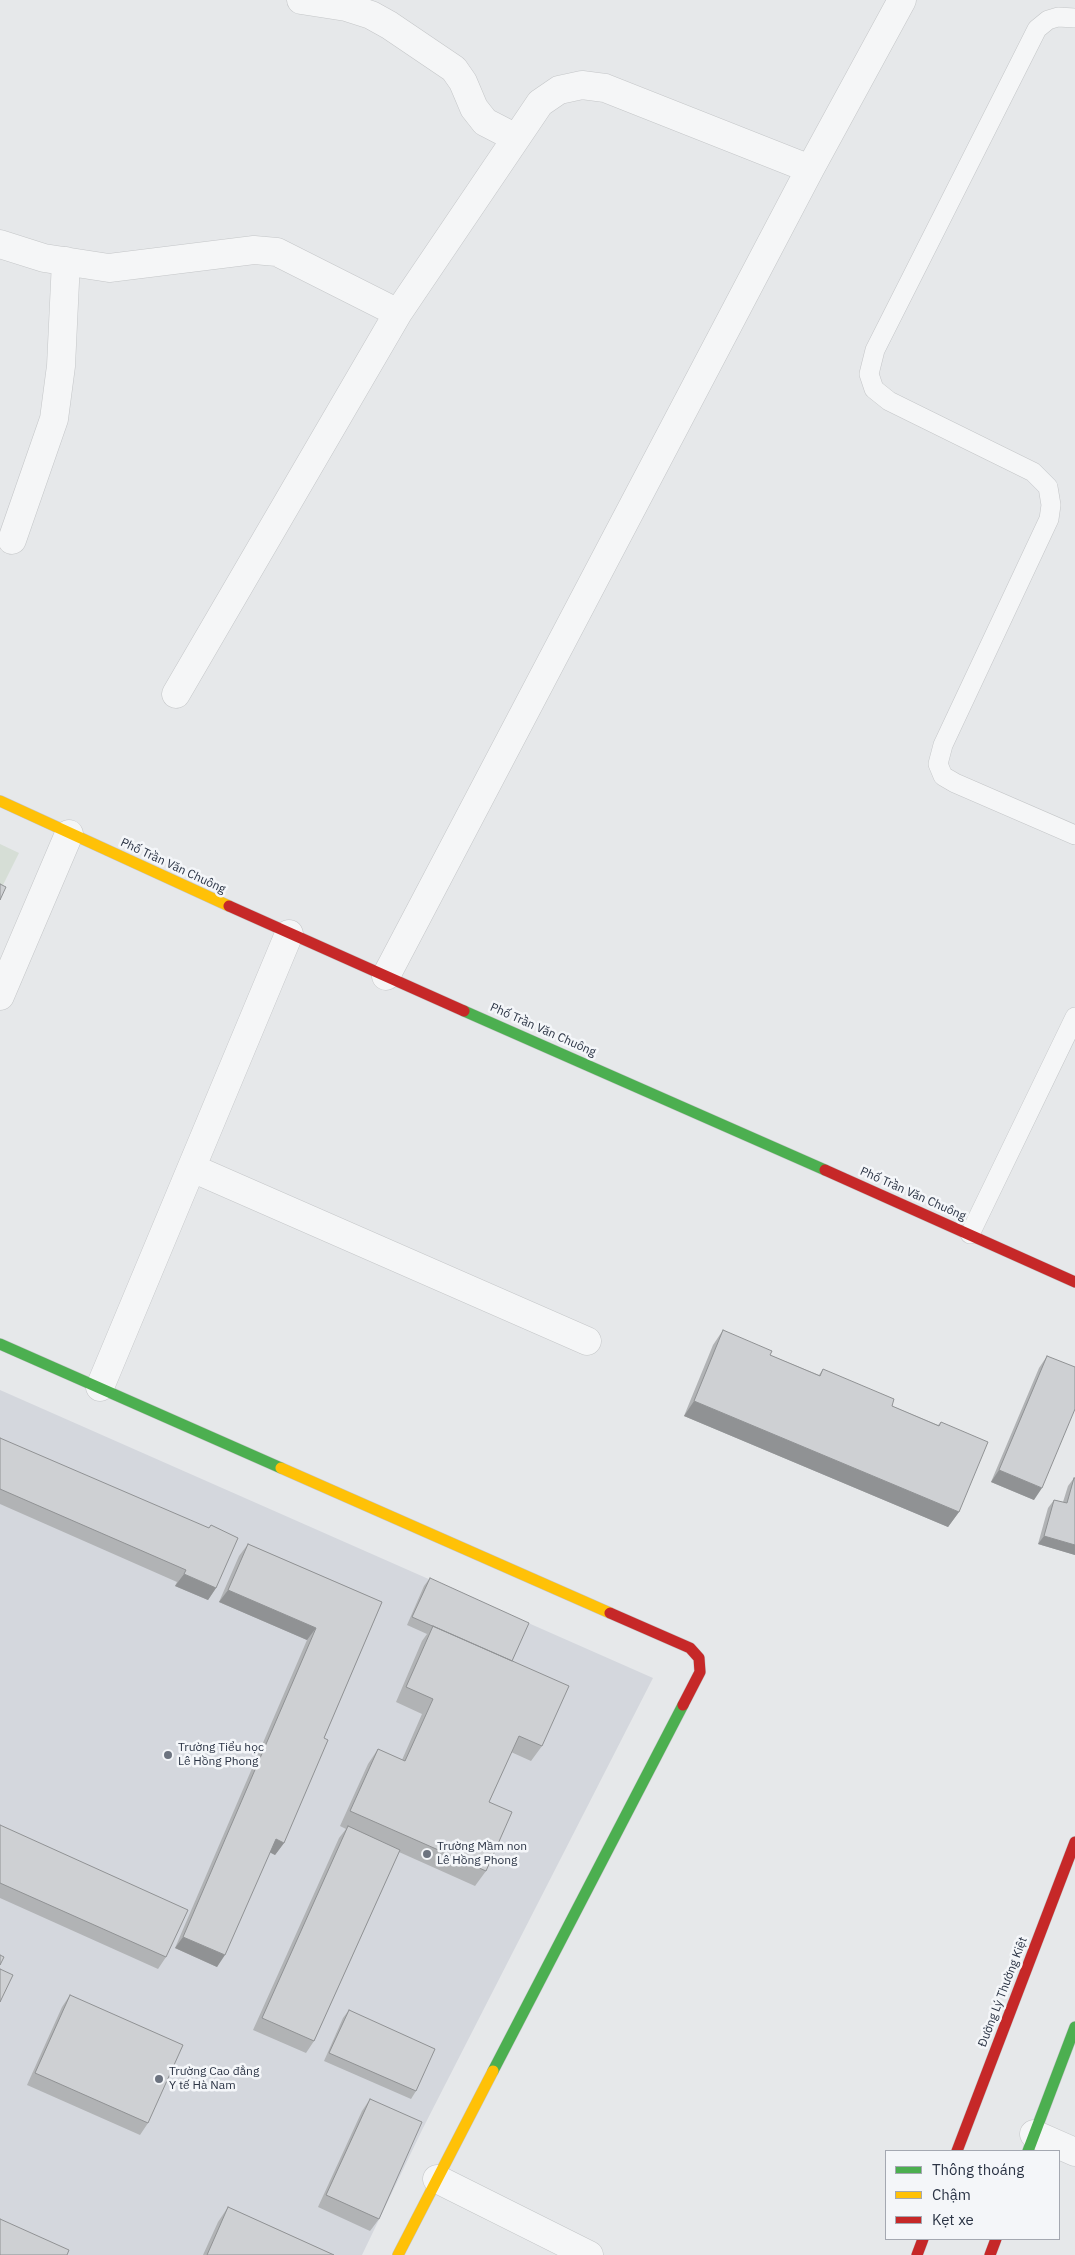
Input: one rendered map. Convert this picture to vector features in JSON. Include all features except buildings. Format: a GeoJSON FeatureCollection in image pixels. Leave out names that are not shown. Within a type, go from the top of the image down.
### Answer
{"type":"FeatureCollection","features":[{"type":"Feature","properties":{"kind":"street"},"geometry":{"type":"LineString","coordinates":[[302,0],[346,6],[371,15],[389,25],[454,69],[464,82],[474,108],[485,122],[516,138]]}},
{"type":"Feature","properties":{"kind":"street"},"geometry":{"type":"LineString","coordinates":[[386,976],[810,169],[902,0]]}},
{"type":"Feature","properties":{"kind":"street"},"geometry":{"type":"LineString","coordinates":[[176,694],[398,312],[540,103],[559,90],[582,85],[605,88],[810,169]]}},
{"type":"Feature","properties":{"kind":"street"},"geometry":{"type":"LineString","coordinates":[[0,244],[44,258],[109,268],[254,250],[277,252],[398,312]]}},
{"type":"Feature","properties":{"kind":"street"},"geometry":{"type":"LineString","coordinates":[[12,540],[54,419],[61,366],[66,262]]}},
{"type":"Feature","properties":{"kind":"street","name":"Phố Trần Văn Chuông"},"geometry":{"type":"LineString","coordinates":[[0,801],[289,934],[1075,1282]]}},
{"type":"Feature","properties":{"kind":"street"},"geometry":{"type":"LineString","coordinates":[[0,996],[69,834]]}},
{"type":"Feature","properties":{"kind":"street"},"geometry":{"type":"LineString","coordinates":[[100,1387],[289,934]]}},
{"type":"Feature","properties":{"kind":"street"},"geometry":{"type":"LineString","coordinates":[[192,1168],[587,1341]]}},
{"type":"Feature","properties":{"kind":"street"},"geometry":{"type":"LineString","coordinates":[[0,1344],[690,1648],[700,1658],[700,1672],[398,2255]]}},
{"type":"Feature","properties":{"kind":"street","name":"Đường Lý Thường Kiệt"},"geometry":{"type":"LineString","coordinates":[[957,2150],[1075,1842]]}},
{"type":"Feature","properties":{"kind":"street"},"geometry":{"type":"LineString","coordinates":[[1075,2027],[1031,2143],[1075,2152]]}},
{"type":"Feature","properties":{"kind":"street"},"geometry":{"type":"LineString","coordinates":[[437,2179],[589,2255]]}},
{"type":"Feature","properties":{"kind":"street"},"geometry":{"type":"LineString","coordinates":[[917,2255],[923,2240]]}},
{"type":"Feature","properties":{"kind":"street"},"geometry":{"type":"LineString","coordinates":[[990,2255],[996,2240]]}},
{"type":"Feature","properties":{"kind":"lane"},"geometry":{"type":"LineString","coordinates":[[1075,18],[1058,17],[1048,20],[1037,29],[875,350],[869,374],[874,389],[889,401],[1034,472],[1048,487],[1051,505],[1049,519],[943,745],[938,764],[942,776],[955,783],[1075,835]]}},
{"type":"Feature","properties":{"kind":"lane"},"geometry":{"type":"LineString","coordinates":[[970,1234],[1075,1017]]}},
{"type":"Feature","properties":{"kind":"shaded area"},"geometry":{"type":"Polygon","coordinates":[[[0,844],[19,853],[0,891],[0,844]]]}},
{"type":"Feature","properties":{"kind":"shaded area"},"geometry":{"type":"Polygon","coordinates":[[[0,1390],[653,1678],[423,2128],[362,2255],[0,2255],[0,1390]]]}},
{"type":"Feature","properties":{"kind":"traffic: fast"},"geometry":{"type":"LineString","coordinates":[[464,1011],[825,1170]]}},
{"type":"Feature","properties":{"kind":"traffic: fast"},"geometry":{"type":"LineString","coordinates":[[0,1344],[281,1468]]}},
{"type":"Feature","properties":{"kind":"traffic: fast"},"geometry":{"type":"LineString","coordinates":[[493,2071],[683,1705]]}},
{"type":"Feature","properties":{"kind":"traffic: fast"},"geometry":{"type":"LineString","coordinates":[[1028,2150],[1075,2027]]}},
{"type":"Feature","properties":{"kind":"traffic: slow"},"geometry":{"type":"LineString","coordinates":[[0,801],[229,906]]}},
{"type":"Feature","properties":{"kind":"traffic: slow"},"geometry":{"type":"LineString","coordinates":[[281,1468],[610,1613]]}},
{"type":"Feature","properties":{"kind":"traffic: slow"},"geometry":{"type":"LineString","coordinates":[[398,2255],[493,2071]]}},
{"type":"Feature","properties":{"kind":"traffic: jam"},"geometry":{"type":"LineString","coordinates":[[229,906],[464,1011]]}},
{"type":"Feature","properties":{"kind":"traffic: jam"},"geometry":{"type":"LineString","coordinates":[[825,1170],[1075,1282]]}},
{"type":"Feature","properties":{"kind":"traffic: jam"},"geometry":{"type":"LineString","coordinates":[[610,1613],[690,1648],[699,1658],[700,1672],[683,1705]]}},
{"type":"Feature","properties":{"kind":"traffic: jam"},"geometry":{"type":"LineString","coordinates":[[957,2150],[1075,1842]]}},
{"type":"Feature","properties":{"kind":"traffic: jam"},"geometry":{"type":"LineString","coordinates":[[917,2255],[923,2240]]}},
{"type":"Feature","properties":{"kind":"traffic: jam"},"geometry":{"type":"LineString","coordinates":[[990,2255],[996,2240]]}},
{"type":"Feature","properties":{"kind":"place","name":"Trường Tiểu học Lê Hồng Phong"},"geometry":{"type":"Point","coordinates":[168,1755]}},
{"type":"Feature","properties":{"kind":"place","name":"Trường Mầm non Lê Hồng Phong"},"geometry":{"type":"Point","coordinates":[427,1854]}},
{"type":"Feature","properties":{"kind":"place","name":"Trường Cao đẳng Y tế Hà Nam"},"geometry":{"type":"Point","coordinates":[159,2079]}}]}
